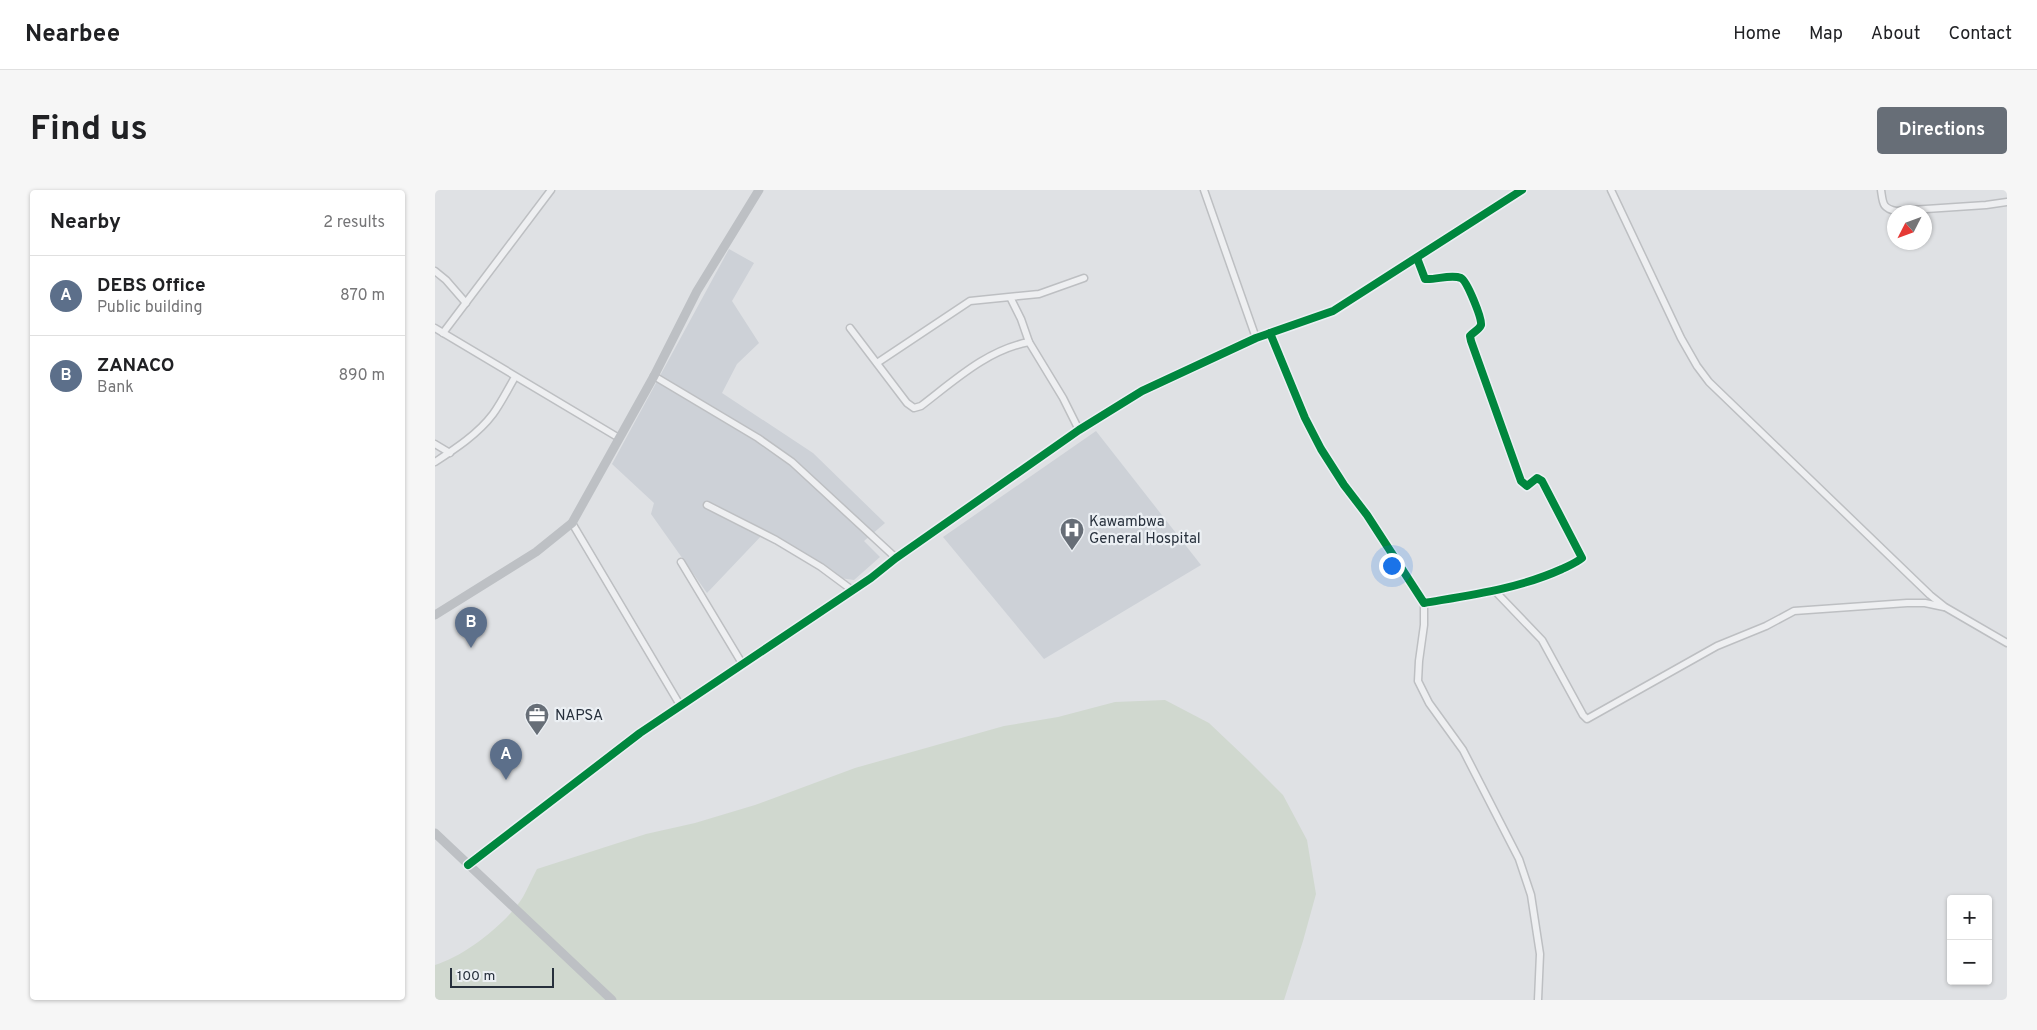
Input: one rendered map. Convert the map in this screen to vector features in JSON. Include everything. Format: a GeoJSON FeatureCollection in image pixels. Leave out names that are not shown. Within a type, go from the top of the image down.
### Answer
{"type":"FeatureCollection","features":[{"type":"Feature","properties":{"kind":"main road"},"geometry":{"type":"LineString","coordinates":[[435,615],[536,552],[571,522],[654,376],[697,291],[759,190]]}},
{"type":"Feature","properties":{"kind":"main road"},"geometry":{"type":"LineString","coordinates":[[435,833],[612,1000]]}},
{"type":"Feature","properties":{"kind":"street"},"geometry":{"type":"LineString","coordinates":[[443,333],[551,190]]}},
{"type":"Feature","properties":{"kind":"street"},"geometry":{"type":"LineString","coordinates":[[1204,190],[1256,338]]}},
{"type":"Feature","properties":{"kind":"street"},"geometry":{"type":"LineString","coordinates":[[468,865],[679,705],[743,665],[1079,430],[1142,391],[1256,338],[1333,311],[1522,190]]}},
{"type":"Feature","properties":{"kind":"street"},"geometry":{"type":"LineString","coordinates":[[1611,190],[1685,344],[1697,366],[1709,382],[1813,485],[1930,595],[1945,608],[2007,643]]}},
{"type":"Feature","properties":{"kind":"street"},"geometry":{"type":"LineString","coordinates":[[1881,190],[1883,203],[1887,209],[1895,211],[2007,202]]}},
{"type":"Feature","properties":{"kind":"street"},"geometry":{"type":"LineString","coordinates":[[1417,258],[1425,279],[1454,277],[1466,282],[1481,322],[1479,328],[1470,336],[1471,341],[1521,481],[1527,486],[1537,478],[1542,481],[1582,556],[1577,562],[1553,573],[1511,587],[1424,603]]}},
{"type":"Feature","properties":{"kind":"street"},"geometry":{"type":"LineString","coordinates":[[435,271],[446,280],[466,303]]}},
{"type":"Feature","properties":{"kind":"street"},"geometry":{"type":"LineString","coordinates":[[877,363],[970,301],[1039,294],[1084,278]]}},
{"type":"Feature","properties":{"kind":"street"},"geometry":{"type":"LineString","coordinates":[[1011,298],[1029,342],[1063,398],[1079,430]]}},
{"type":"Feature","properties":{"kind":"street"},"geometry":{"type":"LineString","coordinates":[[435,328],[619,438]]}},
{"type":"Feature","properties":{"kind":"street"},"geometry":{"type":"LineString","coordinates":[[850,328],[907,403],[914,408],[921,406],[982,360],[1011,346],[1029,342]]}},
{"type":"Feature","properties":{"kind":"street"},"geometry":{"type":"LineString","coordinates":[[1270,333],[1305,418],[1324,455],[1367,515],[1424,603],[1424,625],[1418,681],[1429,704],[1463,750],[1519,859],[1531,896],[1539,954],[1538,1000]]}},
{"type":"Feature","properties":{"kind":"street"},"geometry":{"type":"LineString","coordinates":[[654,376],[758,438],[792,462],[896,558]]}},
{"type":"Feature","properties":{"kind":"street"},"geometry":{"type":"LineString","coordinates":[[435,462],[481,428],[493,414],[515,377]]}},
{"type":"Feature","properties":{"kind":"street"},"geometry":{"type":"LineString","coordinates":[[435,444],[450,452]]}},
{"type":"Feature","properties":{"kind":"street"},"geometry":{"type":"LineString","coordinates":[[707,505],[776,540],[821,567],[852,590]]}},
{"type":"Feature","properties":{"kind":"street"},"geometry":{"type":"LineString","coordinates":[[571,522],[679,705]]}},
{"type":"Feature","properties":{"kind":"street"},"geometry":{"type":"LineString","coordinates":[[681,562],[743,665]]}},
{"type":"Feature","properties":{"kind":"street"},"geometry":{"type":"LineString","coordinates":[[1494,590],[1542,640],[1583,716],[1587,719],[1717,646],[1766,626],[1794,611],[1907,603],[1925,603],[1945,608]]}},
{"type":"Feature","properties":{"kind":"shaded area"},"geometry":{"type":"Polygon","coordinates":[[[729,249],[754,263],[732,301],[759,343],[737,364],[722,393],[813,453],[885,523],[864,541],[880,557],[854,580],[840,578],[766,531],[707,593],[651,514],[654,503],[612,464],[729,249]]]}},
{"type":"Feature","properties":{"kind":"shaded area","name":"Kawambwa General Hospital"},"geometry":{"type":"Polygon","coordinates":[[[1096,431],[1201,565],[1044,659],[943,537],[1096,431]]]}},
{"type":"Feature","properties":{"kind":"shaded area"},"geometry":{"type":"Polygon","coordinates":[[[1165,700],[1209,723],[1248,760],[1283,795],[1307,840],[1316,894],[1284,1000],[435,1000],[435,965],[447,961],[472,947],[496,928],[523,897],[537,869],[646,834],[695,823],[755,805],[855,768],[1004,726],[1058,717],[1115,702],[1165,700]]]}},
{"type":"Feature","properties":{"kind":"cycle path"},"geometry":{"type":"LineString","coordinates":[[468,865],[640,733],[871,578],[896,558],[1079,430],[1142,391],[1256,338],[1333,311],[1522,190]]}},
{"type":"Feature","properties":{"kind":"cycle path"},"geometry":{"type":"LineString","coordinates":[[1270,333],[1305,418],[1321,449],[1344,485],[1367,515],[1424,603],[1477,594],[1528,582],[1572,564],[1582,558],[1542,481],[1537,478],[1527,486],[1521,481],[1471,341],[1470,336],[1479,328],[1481,321],[1470,292],[1461,278],[1425,279],[1417,258]]}},
{"type":"Feature","properties":{"kind":"place","name":"Kawambwa General Hospital"},"geometry":{"type":"Point","coordinates":[1072,551]}},
{"type":"Feature","properties":{"kind":"place","name":"ZANACO"},"geometry":{"type":"Point","coordinates":[471,648]}},
{"type":"Feature","properties":{"kind":"place","name":"NAPSA"},"geometry":{"type":"Point","coordinates":[537,736]}},
{"type":"Feature","properties":{"kind":"place","name":"DEBS Office"},"geometry":{"type":"Point","coordinates":[506,780]}}]}
